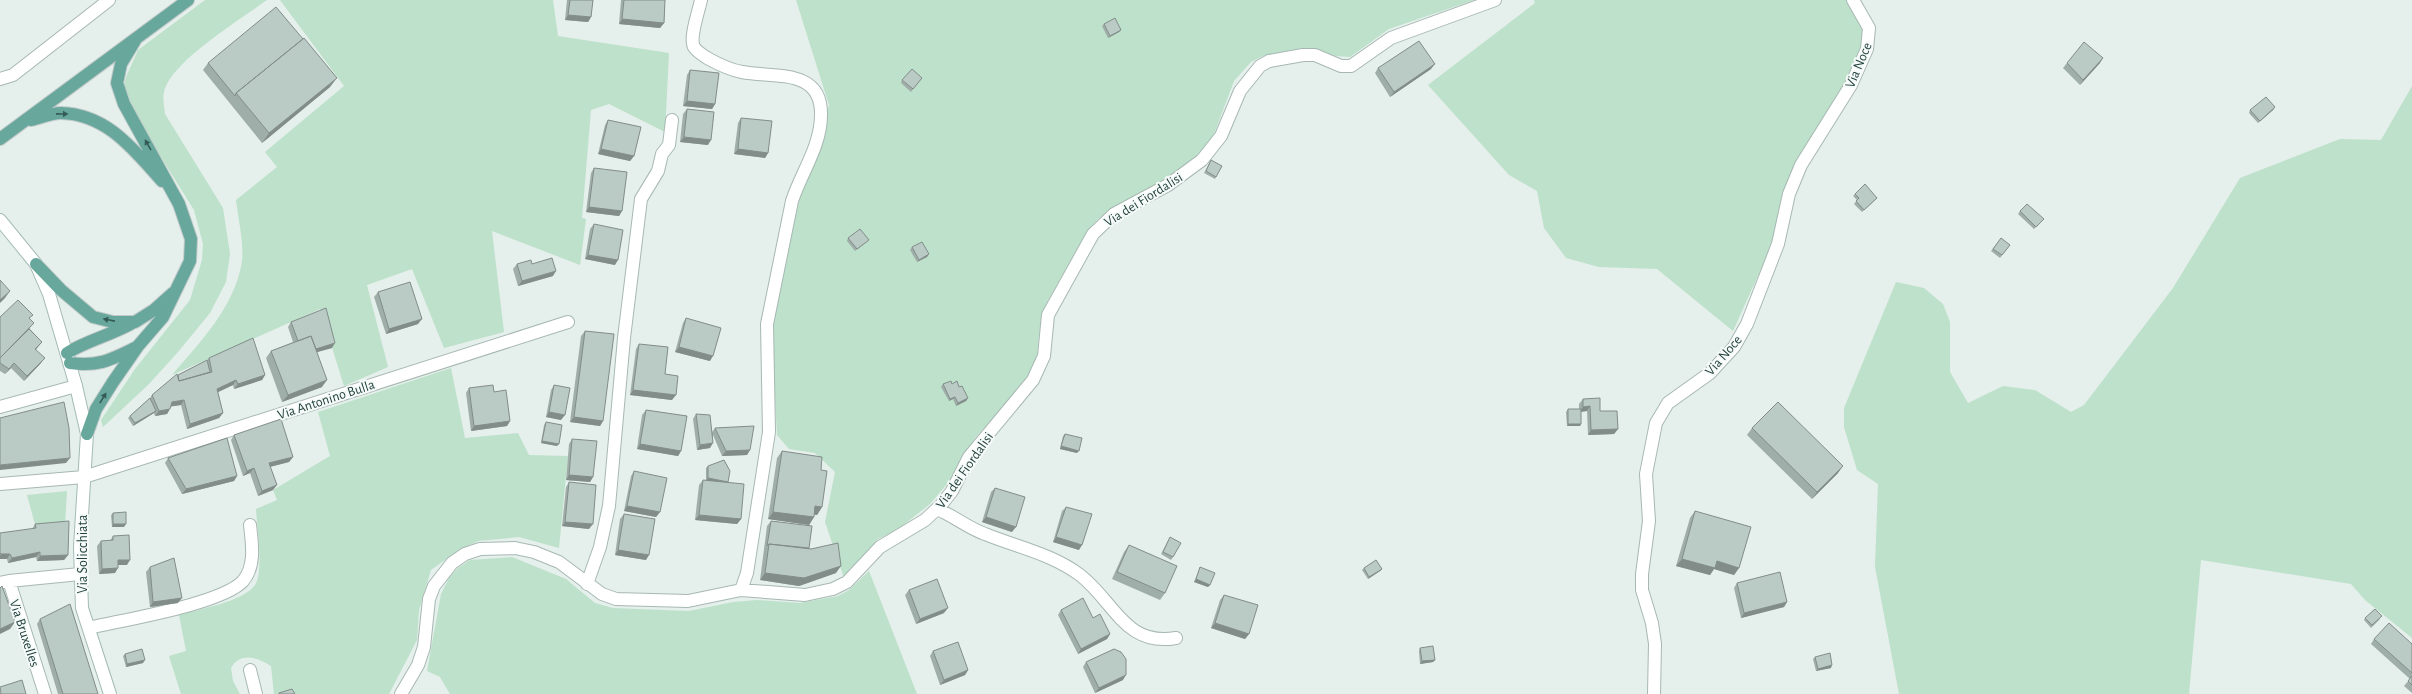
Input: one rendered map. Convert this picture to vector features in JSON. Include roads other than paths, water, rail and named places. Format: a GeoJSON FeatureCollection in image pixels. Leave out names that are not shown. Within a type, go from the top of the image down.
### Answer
{"type":"FeatureCollection","features":[{"type":"Feature","properties":{"kind":"main road"},"geometry":{"type":"LineString","coordinates":[[0,139],[188,0]]}},
{"type":"Feature","properties":{"kind":"main road"},"geometry":{"type":"LineString","coordinates":[[87,434],[96,410],[138,346],[163,317],[190,261],[191,239],[179,204],[172,193],[154,155],[124,104],[117,83],[121,64],[136,39]]}},
{"type":"Feature","properties":{"kind":"main road"},"geometry":{"type":"LineString","coordinates":[[24,122],[60,113],[87,117],[108,127],[127,142],[172,193]]}},
{"type":"Feature","properties":{"kind":"main road"},"geometry":{"type":"LineString","coordinates":[[36,264],[61,290],[93,316],[113,322],[135,322]]}},
{"type":"Feature","properties":{"kind":"main road"},"geometry":{"type":"LineString","coordinates":[[138,346],[103,363],[89,366],[69,358],[83,343],[117,332],[154,310],[178,288]]}},
{"type":"Feature","properties":{"kind":"street"},"geometry":{"type":"LineString","coordinates":[[0,79],[13,75],[109,0]]}},
{"type":"Feature","properties":{"kind":"street"},"geometry":{"type":"LineString","coordinates":[[701,0],[693,38],[694,47],[701,54],[740,72],[793,77],[803,80],[817,94],[821,116],[812,155],[797,186],[792,201],[767,324],[769,432],[747,573],[741,590]]}},
{"type":"Feature","properties":{"kind":"street","name":"Via dei Fiordalisi"},"geometry":{"type":"LineString","coordinates":[[401,694],[418,665],[424,647],[429,599],[434,586],[452,563],[465,554],[493,548],[515,548],[534,552],[559,562],[586,584],[602,594],[616,599],[688,601],[741,590],[805,595],[834,589],[847,582],[880,547],[925,520],[937,509],[952,491],[969,457],[1033,380],[1044,356],[1048,315],[1093,234],[1114,214],[1168,185],[1202,160],[1220,136],[1240,90],[1260,66],[1269,61],[1303,55],[1315,55],[1341,66],[1351,66],[1391,38],[1495,0]]}},
{"type":"Feature","properties":{"kind":"street","name":"Via Noce"},"geometry":{"type":"LineString","coordinates":[[1654,694],[1655,644],[1652,623],[1642,590],[1642,574],[1649,521],[1646,474],[1656,423],[1668,403],[1710,373],[1734,347],[1747,324],[1778,244],[1789,194],[1801,165],[1851,85],[1867,49],[1869,28],[1854,0]]}},
{"type":"Feature","properties":{"kind":"street"},"geometry":{"type":"LineString","coordinates":[[586,584],[600,548],[609,506],[624,338],[641,199],[658,171],[662,154],[669,145],[672,120]]}},
{"type":"Feature","properties":{"kind":"street"},"geometry":{"type":"LineString","coordinates":[[0,220],[36,264]]}},
{"type":"Feature","properties":{"kind":"street","name":"Via Solicchiata"},"geometry":{"type":"LineString","coordinates":[[36,264],[49,294],[69,358],[87,434],[80,574],[82,608],[110,694]]}},
{"type":"Feature","properties":{"kind":"street","name":"Via Antonino Bulla"},"geometry":{"type":"LineString","coordinates":[[0,484],[84,477],[568,322]]}},
{"type":"Feature","properties":{"kind":"street"},"geometry":{"type":"LineString","coordinates":[[0,406],[76,386]]}},
{"type":"Feature","properties":{"kind":"street"},"geometry":{"type":"LineString","coordinates":[[937,509],[984,534],[1046,556],[1081,575],[1138,635],[1162,641],[1176,638]]}},
{"type":"Feature","properties":{"kind":"street"},"geometry":{"type":"LineString","coordinates":[[89,628],[197,604],[234,588],[243,580],[250,569],[252,554],[250,525]]}},
{"type":"Feature","properties":{"kind":"street"},"geometry":{"type":"LineString","coordinates":[[4,582],[80,574]]}},
{"type":"Feature","properties":{"kind":"street","name":"Via Bruxelles"},"geometry":{"type":"LineString","coordinates":[[4,582],[45,694]]}},
{"type":"Feature","properties":{"kind":"street"},"geometry":{"type":"LineString","coordinates":[[250,670],[256,694]]}}]}
